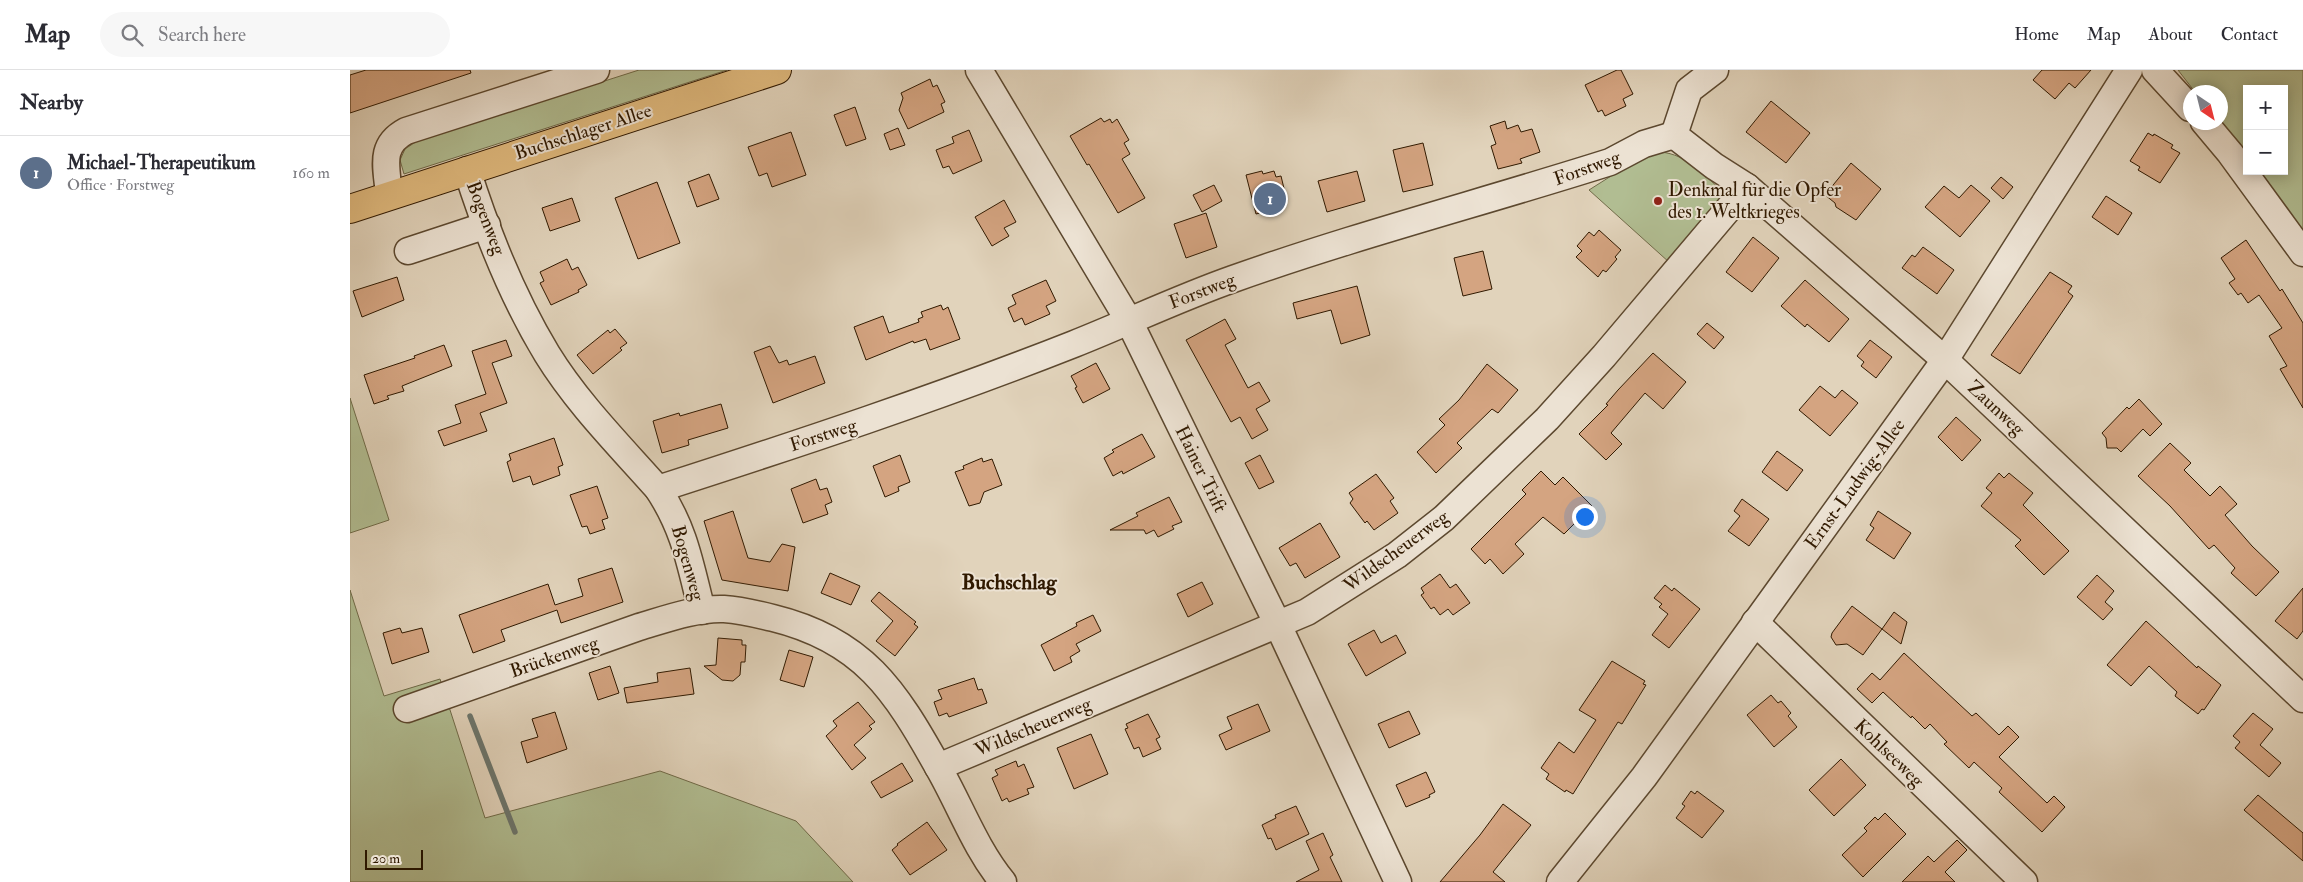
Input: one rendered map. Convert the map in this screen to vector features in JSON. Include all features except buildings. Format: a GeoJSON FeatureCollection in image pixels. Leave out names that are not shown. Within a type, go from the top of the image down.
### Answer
{"type":"FeatureCollection","features":[{"type":"Feature","properties":{"kind":"main road","name":"Buchschlager Allee"},"geometry":{"type":"LineString","coordinates":[[350,209],[777,70]]}},
{"type":"Feature","properties":{"kind":"street"},"geometry":{"type":"LineString","coordinates":[[389,195],[386,151],[396,136],[406,130],[596,70]]}},
{"type":"Feature","properties":{"kind":"street","name":"Hainer Trift"},"geometry":{"type":"LineString","coordinates":[[979,70],[1129,321],[1278,625],[1398,882]]}},
{"type":"Feature","properties":{"kind":"street"},"geometry":{"type":"LineString","coordinates":[[1674,135],[1685,80],[1715,70]]}},
{"type":"Feature","properties":{"kind":"street","name":"Ernst-Ludwig-Allee"},"geometry":{"type":"LineString","coordinates":[[1560,882],[1644,777],[1945,360],[2128,70]]}},
{"type":"Feature","properties":{"kind":"street"},"geometry":{"type":"LineString","coordinates":[[2155,70],[2183,100]]}},
{"type":"Feature","properties":{"kind":"street"},"geometry":{"type":"LineString","coordinates":[[2211,130],[2230,153],[2303,253]]}},
{"type":"Feature","properties":{"kind":"street","name":"Forstweg"},"geometry":{"type":"LineString","coordinates":[[658,489],[856,424],[1074,344],[1232,279],[1386,229],[1610,162],[1644,144],[1674,135]]}},
{"type":"Feature","properties":{"kind":"street","name":"Zaunweg"},"geometry":{"type":"LineString","coordinates":[[1674,135],[1714,166],[1747,187],[1945,360],[2303,699]]}},
{"type":"Feature","properties":{"kind":"street","name":"Bogenweg"},"geometry":{"type":"LineString","coordinates":[[468,170],[487,225],[517,296],[547,355],[567,384],[658,489],[670,506],[683,534],[702,611],[724,609],[742,611],[789,622],[833,639],[852,651],[886,684],[902,706],[938,767],[983,852],[1004,882]]}},
{"type":"Feature","properties":{"kind":"street","name":"Wildscheuerweg"},"geometry":{"type":"LineString","coordinates":[[938,767],[1307,612],[1397,556],[1456,506],[1560,405],[1747,187]]}},
{"type":"Feature","properties":{"kind":"street"},"geometry":{"type":"LineString","coordinates":[[408,251],[487,225]]}},
{"type":"Feature","properties":{"kind":"street","name":"Brückenweg"},"geometry":{"type":"LineString","coordinates":[[408,709],[639,627],[702,611]]}},
{"type":"Feature","properties":{"kind":"street","name":"Kohlseeweg"},"geometry":{"type":"LineString","coordinates":[[1755,622],[2024,882]]}},
{"type":"Feature","properties":{"kind":"green space"},"geometry":{"type":"Polygon","coordinates":[[[639,70],[727,70],[404,174],[400,160],[405,149],[417,141],[639,70]]]}},
{"type":"Feature","properties":{"kind":"green space"},"geometry":{"type":"Polygon","coordinates":[[[2178,70],[2303,70],[2303,238],[2257,175],[2288,175],[2288,85],[2243,85],[2243,156],[2225,130],[2228,130],[2228,85],[2190,85],[2178,70]]]}},
{"type":"Feature","properties":{"kind":"green space"},"geometry":{"type":"Polygon","coordinates":[[[1660,152],[1679,157],[1696,167],[1725,194],[1670,263],[1589,190],[1641,157],[1660,152]]]}},
{"type":"Feature","properties":{"kind":"green space"},"geometry":{"type":"Polygon","coordinates":[[[350,398],[389,520],[350,533],[350,398]]]}},
{"type":"Feature","properties":{"kind":"green space"},"geometry":{"type":"Polygon","coordinates":[[[350,590],[384,696],[440,679],[485,818],[660,771],[796,821],[853,882],[350,882],[350,590]]]}},
{"type":"Feature","properties":{"kind":"waterway"},"geometry":{"type":"LineString","coordinates":[[470,716],[515,832]]}},
{"type":"Feature","properties":{"kind":"place","name":"Michael-Therapeutikum"},"geometry":{"type":"Point","coordinates":[1270,199]}},
{"type":"Feature","properties":{"kind":"place","name":"Denkmal für die Opfer des 1. Weltkrieges"},"geometry":{"type":"Point","coordinates":[1658,201]}},
{"type":"Feature","properties":{"kind":"district","name":"Buchschlag"},"geometry":{"type":"Point","coordinates":[1009,582]}}]}
